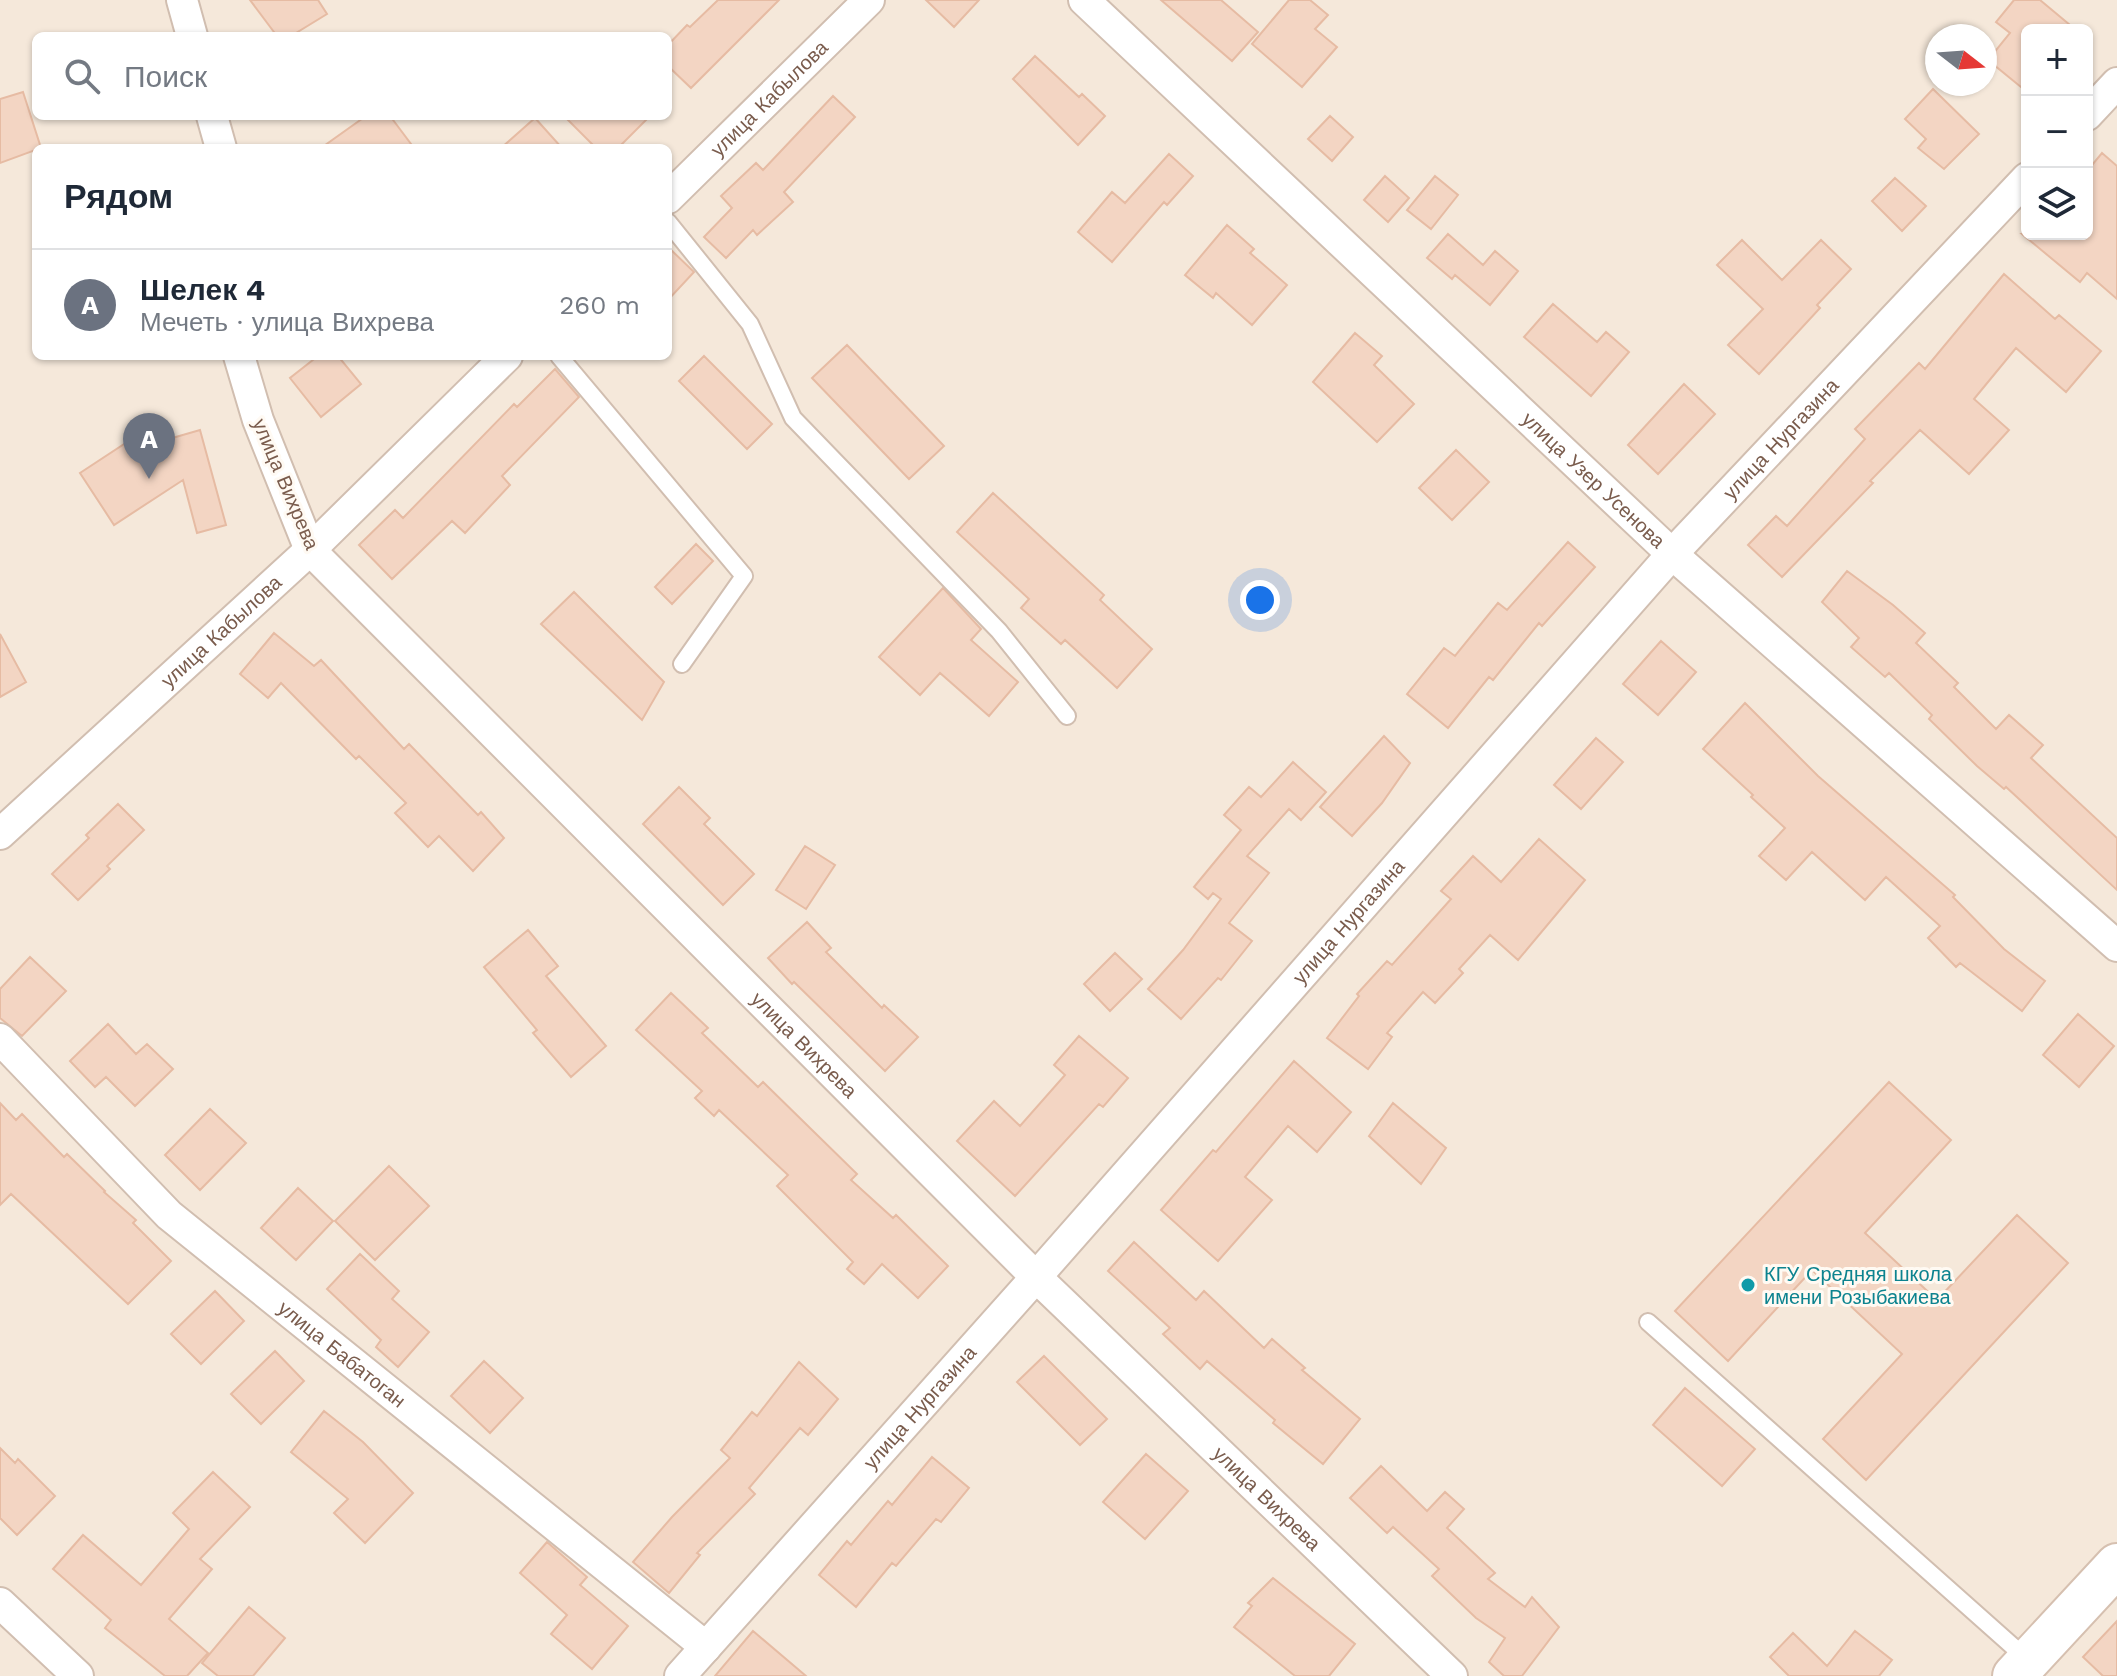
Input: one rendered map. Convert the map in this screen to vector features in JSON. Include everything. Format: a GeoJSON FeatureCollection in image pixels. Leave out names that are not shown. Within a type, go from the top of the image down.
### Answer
{"type":"FeatureCollection","features":[{"type":"Feature","properties":{"kind":"main road"},"geometry":{"type":"LineString","coordinates":[[2021,1668],[2117,1565]]}},
{"type":"Feature","properties":{"kind":"street"},"geometry":{"type":"LineString","coordinates":[[182,0],[191,32]]}},
{"type":"Feature","properties":{"kind":"street","name":"улица Кабылова"},"geometry":{"type":"LineString","coordinates":[[672,194],[869,0]]}},
{"type":"Feature","properties":{"kind":"street","name":"улица Узер Усенова"},"geometry":{"type":"LineString","coordinates":[[1084,0],[1672,554],[2117,946]]}},
{"type":"Feature","properties":{"kind":"street"},"geometry":{"type":"LineString","coordinates":[[2093,109],[2117,83]]}},
{"type":"Feature","properties":{"kind":"street"},"geometry":{"type":"LineString","coordinates":[[213,120],[220,144]]}},
{"type":"Feature","properties":{"kind":"street","name":"улица Нургазина"},"geometry":{"type":"LineString","coordinates":[[680,1676],[1036,1277],[1672,554],[2021,184]]}},
{"type":"Feature","properties":{"kind":"street","name":"улица Вихрева"},"geometry":{"type":"LineString","coordinates":[[240,360],[258,420],[310,550],[1036,1277],[1452,1676]]}},
{"type":"Feature","properties":{"kind":"street","name":"улица Кабылова"},"geometry":{"type":"LineString","coordinates":[[0,834],[310,550],[503,360]]}},
{"type":"Feature","properties":{"kind":"street","name":"улица Бабатоган"},"geometry":{"type":"LineString","coordinates":[[0,1039],[169,1215],[706,1647]]}},
{"type":"Feature","properties":{"kind":"street"},"geometry":{"type":"LineString","coordinates":[[0,1603],[78,1676]]}},
{"type":"Feature","properties":{"kind":"lane"},"geometry":{"type":"LineString","coordinates":[[672,227],[750,324],[793,418],[999,631],[1067,716]]}},
{"type":"Feature","properties":{"kind":"lane"},"geometry":{"type":"LineString","coordinates":[[562,360],[744,576],[682,664]]}},
{"type":"Feature","properties":{"kind":"lane"},"geometry":{"type":"LineString","coordinates":[[1648,1322],[2021,1668]]}},
{"type":"Feature","properties":{"kind":"shaded area"},"geometry":{"type":"Polygon","coordinates":[[[0,0],[2117,0],[2117,1676],[0,1676],[0,0]]]}},
{"type":"Feature","properties":{"kind":"building"},"geometry":{"type":"Polygon","coordinates":[[[250,0],[318,0],[327,14],[298,32],[274,32],[250,0]]]}},
{"type":"Feature","properties":{"kind":"building"},"geometry":{"type":"Polygon","coordinates":[[[718,0],[779,0],[691,88],[672,70],[672,41],[687,25],[690,27],[718,0]]]}},
{"type":"Feature","properties":{"kind":"building"},"geometry":{"type":"Polygon","coordinates":[[[926,0],[979,0],[954,27],[926,0]]]}},
{"type":"Feature","properties":{"kind":"building"},"geometry":{"type":"Polygon","coordinates":[[[1161,0],[1221,0],[1258,32],[1232,61],[1161,0]]]}},
{"type":"Feature","properties":{"kind":"building"},"geometry":{"type":"Polygon","coordinates":[[[1289,0],[1310,0],[1328,15],[1315,29],[1337,47],[1302,87],[1252,44],[1289,0]]]}},
{"type":"Feature","properties":{"kind":"building"},"geometry":{"type":"Polygon","coordinates":[[[2014,0],[2040,0],[2069,24],[2021,24],[2021,87],[1997,67],[1997,49],[2010,33],[1996,22],[2014,0]]]}},
{"type":"Feature","properties":{"kind":"building"},"geometry":{"type":"Polygon","coordinates":[[[1035,56],[1079,97],[1082,94],[1105,116],[1078,145],[1013,79],[1035,56]]]}},
{"type":"Feature","properties":{"kind":"building"},"geometry":{"type":"Polygon","coordinates":[[[23,92],[40,144],[32,144],[32,151],[0,163],[0,99],[23,92]]]}},
{"type":"Feature","properties":{"kind":"building"},"geometry":{"type":"Polygon","coordinates":[[[833,96],[855,117],[784,192],[793,202],[757,235],[753,230],[726,258],[704,237],[732,208],[721,196],[756,163],[763,170],[833,96]]]}},
{"type":"Feature","properties":{"kind":"building"},"geometry":{"type":"Polygon","coordinates":[[[1926,96],[1940,96],[1979,134],[1944,169],[1918,148],[1926,139],[1905,119],[1926,96]]]}},
{"type":"Feature","properties":{"kind":"building"},"geometry":{"type":"Polygon","coordinates":[[[1330,116],[1353,137],[1332,161],[1308,139],[1330,116]]]}},
{"type":"Feature","properties":{"kind":"building"},"geometry":{"type":"Polygon","coordinates":[[[360,120],[393,120],[411,144],[327,144],[360,120]]]}},
{"type":"Feature","properties":{"kind":"building"},"geometry":{"type":"Polygon","coordinates":[[[533,120],[537,120],[558,144],[506,144],[533,120]]]}},
{"type":"Feature","properties":{"kind":"building"},"geometry":{"type":"Polygon","coordinates":[[[568,120],[646,120],[622,144],[592,144],[568,120]]]}},
{"type":"Feature","properties":{"kind":"building"},"geometry":{"type":"Polygon","coordinates":[[[2102,153],[2117,166],[2117,299],[2087,273],[2080,282],[2029,240],[2093,240],[2093,164],[2102,153]]]}},
{"type":"Feature","properties":{"kind":"building"},"geometry":{"type":"Polygon","coordinates":[[[1169,154],[1193,176],[1167,205],[1164,202],[1112,262],[1078,232],[1112,192],[1125,203],[1169,154]]]}},
{"type":"Feature","properties":{"kind":"building"},"geometry":{"type":"Polygon","coordinates":[[[1385,176],[1409,198],[1388,222],[1364,200],[1385,176]]]}},
{"type":"Feature","properties":{"kind":"building"},"geometry":{"type":"Polygon","coordinates":[[[1435,176],[1458,195],[1431,229],[1407,210],[1435,176]]]}},
{"type":"Feature","properties":{"kind":"building"},"geometry":{"type":"Polygon","coordinates":[[[1895,178],[1926,206],[1902,231],[1872,201],[1895,178]]]}},
{"type":"Feature","properties":{"kind":"building"},"geometry":{"type":"Polygon","coordinates":[[[1227,225],[1254,249],[1250,253],[1287,285],[1252,325],[1216,293],[1213,298],[1185,275],[1227,225]]]}},
{"type":"Feature","properties":{"kind":"building"},"geometry":{"type":"Polygon","coordinates":[[[1448,234],[1483,265],[1495,251],[1518,271],[1490,305],[1455,275],[1452,279],[1427,258],[1448,234]]]}},
{"type":"Feature","properties":{"kind":"building"},"geometry":{"type":"Polygon","coordinates":[[[1742,240],[1782,280],[1821,240],[1851,269],[1759,374],[1728,345],[1763,309],[1717,265],[1742,240]]]}},
{"type":"Feature","properties":{"kind":"building"},"geometry":{"type":"Polygon","coordinates":[[[672,251],[694,272],[672,296],[672,251]]]}},
{"type":"Feature","properties":{"kind":"building"},"geometry":{"type":"Polygon","coordinates":[[[2004,274],[2055,319],[2059,315],[2101,351],[2066,392],[2016,348],[1974,399],[2009,430],[1969,474],[1920,430],[1782,577],[1748,545],[1776,516],[1787,526],[1865,439],[1855,429],[1919,363],[1925,369],[2004,274]]]}},
{"type":"Feature","properties":{"kind":"building"},"geometry":{"type":"Polygon","coordinates":[[[1553,304],[1597,342],[1606,332],[1629,352],[1591,396],[1524,337],[1553,304]]]}},
{"type":"Feature","properties":{"kind":"building"},"geometry":{"type":"Polygon","coordinates":[[[1355,333],[1382,356],[1374,365],[1414,404],[1377,442],[1313,382],[1355,333]]]}},
{"type":"Feature","properties":{"kind":"building"},"geometry":{"type":"Polygon","coordinates":[[[847,345],[944,446],[909,479],[812,378],[847,345]]]}},
{"type":"Feature","properties":{"kind":"building"},"geometry":{"type":"Polygon","coordinates":[[[704,356],[772,424],[747,449],[679,381],[704,356]]]}},
{"type":"Feature","properties":{"kind":"building"},"geometry":{"type":"Polygon","coordinates":[[[313,360],[341,360],[361,384],[321,417],[290,378],[313,360]]]}},
{"type":"Feature","properties":{"kind":"building"},"geometry":{"type":"Polygon","coordinates":[[[555,369],[579,397],[502,476],[510,485],[465,533],[452,521],[392,579],[359,545],[395,510],[403,518],[514,404],[517,407],[555,369]]]}},
{"type":"Feature","properties":{"kind":"building"},"geometry":{"type":"Polygon","coordinates":[[[1684,384],[1715,414],[1658,474],[1628,445],[1684,384]]]}},
{"type":"Feature","properties":{"kind":"building"},"geometry":{"type":"Polygon","coordinates":[[[200,430],[226,525],[197,533],[183,480],[114,525],[80,473],[141,433],[148,445],[200,430]]]}},
{"type":"Feature","properties":{"kind":"building"},"geometry":{"type":"Polygon","coordinates":[[[1456,450],[1489,482],[1452,520],[1419,488],[1456,450]]]}},
{"type":"Feature","properties":{"kind":"building"},"geometry":{"type":"Polygon","coordinates":[[[993,493],[1104,595],[1100,600],[1152,649],[1117,688],[1065,640],[1061,644],[1021,608],[1029,599],[957,532],[993,493]]]}},
{"type":"Feature","properties":{"kind":"building"},"geometry":{"type":"Polygon","coordinates":[[[1568,542],[1595,567],[1542,626],[1539,623],[1493,680],[1489,677],[1448,728],[1407,694],[1444,648],[1455,656],[1498,603],[1507,610],[1568,542]]]}},
{"type":"Feature","properties":{"kind":"building"},"geometry":{"type":"Polygon","coordinates":[[[696,544],[713,561],[672,604],[655,587],[696,544]]]}},
{"type":"Feature","properties":{"kind":"building"},"geometry":{"type":"Polygon","coordinates":[[[1847,571],[1925,633],[1916,643],[1958,683],[1954,687],[1996,729],[2009,715],[2043,745],[2031,758],[2117,838],[2117,890],[2006,787],[2004,789],[1977,766],[1929,719],[1932,715],[1889,673],[1885,677],[1851,647],[1859,638],[1822,602],[1847,571]]]}},
{"type":"Feature","properties":{"kind":"building"},"geometry":{"type":"Polygon","coordinates":[[[943,588],[981,629],[971,640],[1018,682],[989,716],[940,673],[920,695],[879,657],[943,588]]]}},
{"type":"Feature","properties":{"kind":"building"},"geometry":{"type":"Polygon","coordinates":[[[574,592],[664,682],[642,720],[541,624],[574,592]]]}},
{"type":"Feature","properties":{"kind":"building"},"geometry":{"type":"Polygon","coordinates":[[[274,633],[314,666],[321,660],[404,749],[409,744],[504,838],[473,871],[439,836],[428,847],[395,813],[406,803],[359,756],[356,759],[281,683],[268,698],[240,674],[274,633]]]}},
{"type":"Feature","properties":{"kind":"building"},"geometry":{"type":"Polygon","coordinates":[[[0,634],[26,682],[0,697],[0,634]]]}},
{"type":"Feature","properties":{"kind":"building"},"geometry":{"type":"Polygon","coordinates":[[[1661,641],[1696,672],[1658,715],[1623,684],[1661,641]]]}},
{"type":"Feature","properties":{"kind":"building"},"geometry":{"type":"Polygon","coordinates":[[[1745,703],[1818,776],[1955,895],[1953,897],[2004,949],[2045,981],[2022,1011],[1960,963],[1956,967],[1928,938],[1940,926],[1886,877],[1865,900],[1812,852],[1786,880],[1759,856],[1785,828],[1703,749],[1745,703]]]}},
{"type":"Feature","properties":{"kind":"building"},"geometry":{"type":"Polygon","coordinates":[[[1384,736],[1410,763],[1382,803],[1352,836],[1320,807],[1384,736]]]}},
{"type":"Feature","properties":{"kind":"building"},"geometry":{"type":"Polygon","coordinates":[[[1596,738],[1623,762],[1581,809],[1554,785],[1596,738]]]}},
{"type":"Feature","properties":{"kind":"building"},"geometry":{"type":"Polygon","coordinates":[[[1293,762],[1326,792],[1301,820],[1289,809],[1247,856],[1269,873],[1229,923],[1252,941],[1221,980],[1218,978],[1181,1019],[1148,989],[1183,950],[1221,899],[1213,893],[1208,899],[1194,887],[1241,830],[1224,815],[1249,787],[1261,797],[1293,762]]]}},
{"type":"Feature","properties":{"kind":"building"},"geometry":{"type":"Polygon","coordinates":[[[679,787],[710,818],[704,824],[754,874],[723,905],[643,824],[679,787]]]}},
{"type":"Feature","properties":{"kind":"building"},"geometry":{"type":"Polygon","coordinates":[[[118,804],[144,830],[78,900],[52,874],[118,804]]]}},
{"type":"Feature","properties":{"kind":"building"},"geometry":{"type":"Polygon","coordinates":[[[1539,839],[1585,880],[1518,960],[1490,935],[1459,969],[1463,973],[1435,1003],[1423,992],[1387,1033],[1392,1037],[1368,1069],[1327,1038],[1359,996],[1357,994],[1387,961],[1392,965],[1451,899],[1441,891],[1473,856],[1501,882],[1539,839]]]}},
{"type":"Feature","properties":{"kind":"building"},"geometry":{"type":"Polygon","coordinates":[[[805,846],[835,865],[806,909],[776,890],[805,846]]]}},
{"type":"Feature","properties":{"kind":"building"},"geometry":{"type":"Polygon","coordinates":[[[807,922],[831,948],[826,952],[882,1008],[884,1005],[918,1037],[885,1071],[768,958],[807,922]]]}},
{"type":"Feature","properties":{"kind":"building"},"geometry":{"type":"Polygon","coordinates":[[[528,930],[558,966],[546,976],[606,1046],[571,1077],[533,1033],[537,1030],[484,967],[528,930]]]}},
{"type":"Feature","properties":{"kind":"building"},"geometry":{"type":"Polygon","coordinates":[[[1115,953],[1142,979],[1110,1011],[1084,984],[1115,953]]]}},
{"type":"Feature","properties":{"kind":"building"},"geometry":{"type":"Polygon","coordinates":[[[30,957],[66,991],[22,1036],[0,1018],[0,989],[30,957]]]}},
{"type":"Feature","properties":{"kind":"building"},"geometry":{"type":"Polygon","coordinates":[[[671,993],[708,1028],[702,1033],[758,1087],[763,1082],[857,1174],[851,1180],[893,1218],[896,1215],[948,1266],[918,1298],[882,1264],[864,1284],[847,1269],[853,1262],[777,1186],[788,1175],[719,1110],[714,1116],[695,1098],[702,1091],[636,1030],[671,993]]]}},
{"type":"Feature","properties":{"kind":"building"},"geometry":{"type":"Polygon","coordinates":[[[2078,1014],[2114,1046],[2079,1087],[2043,1055],[2078,1014]]]}},
{"type":"Feature","properties":{"kind":"building"},"geometry":{"type":"Polygon","coordinates":[[[108,1024],[136,1054],[147,1044],[173,1069],[135,1106],[106,1077],[95,1087],[70,1061],[108,1024]]]}},
{"type":"Feature","properties":{"kind":"building"},"geometry":{"type":"Polygon","coordinates":[[[1079,1036],[1128,1078],[1103,1107],[1099,1104],[1015,1196],[957,1141],[994,1101],[1020,1126],[1065,1075],[1054,1065],[1079,1036]]]}},
{"type":"Feature","properties":{"kind":"building"},"geometry":{"type":"Polygon","coordinates":[[[1294,1061],[1351,1112],[1317,1152],[1288,1126],[1245,1177],[1272,1200],[1218,1261],[1161,1210],[1213,1150],[1216,1152],[1294,1061]]]}},
{"type":"Feature","properties":{"kind":"building","name":"КГУ Средняя школа имени Розыбакиева"},"geometry":{"type":"Polygon","coordinates":[[[1889,1082],[1951,1140],[1865,1233],[1937,1300],[2017,1215],[2068,1263],[1866,1480],[1823,1439],[1902,1354],[1812,1270],[1728,1361],[1675,1311],[1889,1082]]]}},
{"type":"Feature","properties":{"kind":"building"},"geometry":{"type":"Polygon","coordinates":[[[0,1103],[16,1120],[22,1114],[64,1157],[67,1154],[136,1220],[133,1223],[171,1261],[128,1304],[11,1194],[0,1205],[0,1103]]]}},
{"type":"Feature","properties":{"kind":"building"},"geometry":{"type":"Polygon","coordinates":[[[1393,1103],[1446,1148],[1421,1184],[1369,1136],[1393,1103]]]}},
{"type":"Feature","properties":{"kind":"building"},"geometry":{"type":"Polygon","coordinates":[[[210,1109],[246,1143],[200,1190],[165,1155],[210,1109]]]}},
{"type":"Feature","properties":{"kind":"building"},"geometry":{"type":"Polygon","coordinates":[[[389,1166],[429,1206],[375,1260],[335,1221],[389,1166]]]}},
{"type":"Feature","properties":{"kind":"building"},"geometry":{"type":"Polygon","coordinates":[[[298,1188],[333,1221],[296,1260],[261,1228],[298,1188]]]}},
{"type":"Feature","properties":{"kind":"building"},"geometry":{"type":"Polygon","coordinates":[[[1134,1242],[1196,1300],[1204,1291],[1264,1348],[1272,1339],[1305,1368],[1302,1370],[1360,1419],[1323,1464],[1273,1423],[1275,1420],[1207,1361],[1200,1369],[1163,1334],[1170,1328],[1108,1271],[1134,1242]]]}},
{"type":"Feature","properties":{"kind":"building"},"geometry":{"type":"Polygon","coordinates":[[[360,1254],[399,1291],[392,1299],[429,1332],[398,1367],[376,1347],[381,1340],[327,1289],[360,1254]]]}},
{"type":"Feature","properties":{"kind":"building"},"geometry":{"type":"Polygon","coordinates":[[[215,1291],[244,1321],[201,1364],[171,1334],[215,1291]]]}},
{"type":"Feature","properties":{"kind":"building"},"geometry":{"type":"Polygon","coordinates":[[[275,1351],[304,1381],[261,1424],[231,1394],[275,1351]]]}},
{"type":"Feature","properties":{"kind":"building"},"geometry":{"type":"Polygon","coordinates":[[[1044,1356],[1107,1419],[1080,1445],[1017,1382],[1044,1356]]]}},
{"type":"Feature","properties":{"kind":"building"},"geometry":{"type":"Polygon","coordinates":[[[484,1361],[523,1398],[490,1433],[451,1396],[484,1361]]]}},
{"type":"Feature","properties":{"kind":"building"},"geometry":{"type":"Polygon","coordinates":[[[799,1362],[838,1399],[808,1435],[800,1428],[749,1488],[755,1494],[697,1553],[700,1555],[669,1593],[633,1562],[730,1458],[721,1450],[752,1412],[757,1416],[799,1362]]]}},
{"type":"Feature","properties":{"kind":"building"},"geometry":{"type":"Polygon","coordinates":[[[1685,1388],[1755,1449],[1722,1486],[1653,1425],[1685,1388]]]}},
{"type":"Feature","properties":{"kind":"building"},"geometry":{"type":"Polygon","coordinates":[[[324,1411],[363,1442],[413,1493],[365,1543],[334,1513],[348,1499],[291,1452],[324,1411]]]}},
{"type":"Feature","properties":{"kind":"building"},"geometry":{"type":"Polygon","coordinates":[[[0,1448],[15,1463],[18,1459],[55,1496],[17,1535],[0,1518],[0,1448]]]}},
{"type":"Feature","properties":{"kind":"building"},"geometry":{"type":"Polygon","coordinates":[[[1146,1454],[1188,1491],[1145,1539],[1103,1502],[1146,1454]]]}},
{"type":"Feature","properties":{"kind":"building"},"geometry":{"type":"Polygon","coordinates":[[[932,1457],[969,1488],[941,1522],[936,1519],[896,1566],[892,1563],[856,1607],[819,1575],[847,1541],[851,1545],[888,1501],[892,1505],[932,1457]]]}},
{"type":"Feature","properties":{"kind":"building"},"geometry":{"type":"Polygon","coordinates":[[[1381,1466],[1427,1511],[1445,1492],[1464,1509],[1447,1528],[1495,1573],[1488,1579],[1525,1607],[1532,1597],[1559,1627],[1522,1676],[1504,1676],[1489,1662],[1505,1638],[1476,1618],[1432,1576],[1439,1569],[1393,1527],[1387,1533],[1350,1498],[1381,1466]]]}},
{"type":"Feature","properties":{"kind":"building"},"geometry":{"type":"Polygon","coordinates":[[[213,1472],[250,1507],[200,1559],[212,1569],[169,1619],[208,1653],[187,1676],[165,1676],[105,1628],[111,1620],[53,1569],[83,1535],[141,1585],[189,1529],[173,1513],[213,1472]]]}},
{"type":"Feature","properties":{"kind":"building"},"geometry":{"type":"Polygon","coordinates":[[[547,1542],[587,1577],[580,1585],[628,1626],[592,1669],[551,1634],[567,1615],[520,1573],[547,1542]]]}},
{"type":"Feature","properties":{"kind":"building"},"geometry":{"type":"Polygon","coordinates":[[[1273,1578],[1355,1644],[1329,1676],[1295,1676],[1234,1627],[1252,1606],[1248,1603],[1273,1578]]]}},
{"type":"Feature","properties":{"kind":"building"},"geometry":{"type":"Polygon","coordinates":[[[249,1607],[285,1638],[253,1676],[218,1676],[202,1663],[249,1607]]]}},
{"type":"Feature","properties":{"kind":"building"},"geometry":{"type":"Polygon","coordinates":[[[2117,1621],[2117,1676],[2103,1676],[2083,1657],[2117,1621]]]}},
{"type":"Feature","properties":{"kind":"building"},"geometry":{"type":"Polygon","coordinates":[[[753,1631],[806,1676],[715,1676],[753,1631]]]}},
{"type":"Feature","properties":{"kind":"building"},"geometry":{"type":"Polygon","coordinates":[[[1855,1631],[1892,1660],[1879,1676],[1789,1676],[1770,1657],[1793,1633],[1827,1666],[1855,1631]]]}},
{"type":"Feature","properties":{"kind":"place","name":"Шелек 4"},"geometry":{"type":"Point","coordinates":[149,479]}},
{"type":"Feature","properties":{"kind":"place","name":"КГУ Средняя школа имени Розыбакиева"},"geometry":{"type":"Point","coordinates":[1748,1285]}}]}
